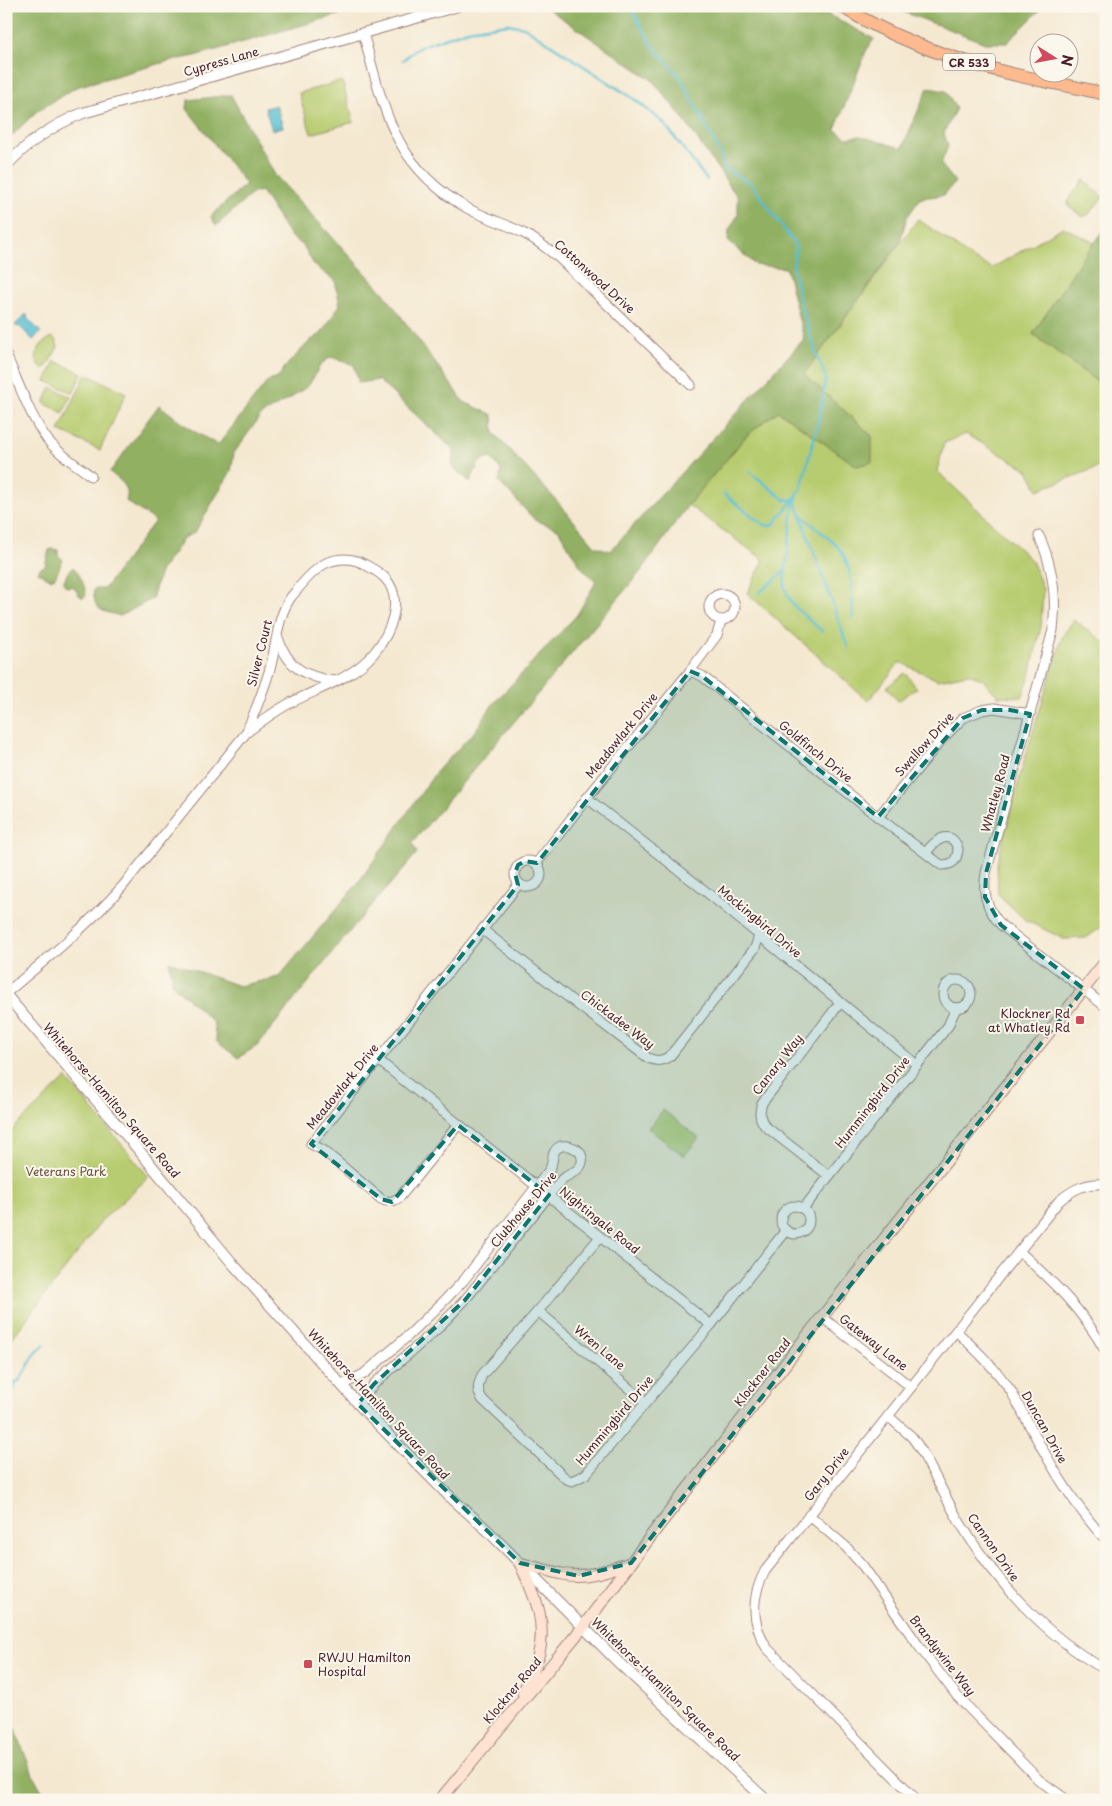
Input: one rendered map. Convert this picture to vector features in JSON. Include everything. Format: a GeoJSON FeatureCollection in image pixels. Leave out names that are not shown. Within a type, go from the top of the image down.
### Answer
{"type":"FeatureCollection","features":[{"type":"Feature","properties":{"kind":"main road","name":"CR 533"},"geometry":{"type":"LineString","coordinates":[[841,6],[869,24],[973,63],[1009,73],[1106,94]]}},
{"type":"Feature","properties":{"kind":"main road","name":"Klockner Road"},"geometry":{"type":"LineString","coordinates":[[440,1800],[583,1627],[630,1563],[822,1317],[1106,961]]}},
{"type":"Feature","properties":{"kind":"main road"},"geometry":{"type":"LineString","coordinates":[[520,1563],[562,1575],[580,1576],[630,1563]]}},
{"type":"Feature","properties":{"kind":"main road"},"geometry":{"type":"LineString","coordinates":[[519,1704],[538,1657],[541,1640],[540,1613],[520,1563]]}},
{"type":"Feature","properties":{"kind":"street","name":"Cypress Lane"},"geometry":{"type":"LineString","coordinates":[[6,166],[35,138],[58,124],[83,113],[458,6]]}},
{"type":"Feature","properties":{"kind":"street","name":"Cottonwood Drive"},"geometry":{"type":"LineString","coordinates":[[363,33],[388,121],[396,139],[418,170],[430,182],[458,203],[523,233],[546,248],[691,385]]}},
{"type":"Feature","properties":{"kind":"street"},"geometry":{"type":"LineString","coordinates":[[6,355],[47,440],[91,476]]}},
{"type":"Feature","properties":{"kind":"street","name":"Whatley Road"},"geometry":{"type":"LineString","coordinates":[[1039,536],[1049,560],[1054,587],[1055,614],[1030,714],[986,873],[985,897],[994,916],[1001,925],[1106,1007]]}},
{"type":"Feature","properties":{"kind":"street","name":"Silver Court"},"geometry":{"type":"LineString","coordinates":[[6,994],[102,910],[246,733],[262,720],[288,704],[348,676],[365,663],[382,642],[392,620],[394,598],[392,588],[378,572],[360,561],[350,558],[332,561],[317,568],[291,598],[278,627],[264,687],[246,733]]}},
{"type":"Feature","properties":{"kind":"street","name":"Meadowlark Drive"},"geometry":{"type":"LineString","coordinates":[[536,864],[690,671],[717,635],[721,621]]}},
{"type":"Feature","properties":{"kind":"street"},"geometry":{"type":"LineString","coordinates":[[277,637],[286,656],[301,672],[309,676],[335,681]]}},
{"type":"Feature","properties":{"kind":"street","name":"Goldfinch Drive"},"geometry":{"type":"LineString","coordinates":[[690,671],[702,676],[878,817],[926,853]]}},
{"type":"Feature","properties":{"kind":"street","name":"Swallow Drive"},"geometry":{"type":"LineString","coordinates":[[878,817],[943,738],[963,718],[982,710],[994,708],[1030,714]]}},
{"type":"Feature","properties":{"kind":"street","name":"Mockingbird Drive"},"geometry":{"type":"LineString","coordinates":[[587,798],[917,1065]]}},
{"type":"Feature","properties":{"kind":"street"},"geometry":{"type":"LineString","coordinates":[[524,861],[536,864],[540,870],[538,882],[531,887],[519,884],[515,877],[518,865],[524,861]]}},
{"type":"Feature","properties":{"kind":"street","name":"Meadowlark Drive"},"geometry":{"type":"LineString","coordinates":[[458,1124],[400,1197],[392,1202],[386,1202],[381,1199],[323,1150],[311,1144],[519,884]]}},
{"type":"Feature","properties":{"kind":"street","name":"Chickadee Way"},"geometry":{"type":"LineString","coordinates":[[483,930],[585,1011],[655,1062],[670,1056],[755,948],[759,936]]}},
{"type":"Feature","properties":{"kind":"street","name":"Whitehorse-Hamilton Square Road"},"geometry":{"type":"LineString","coordinates":[[6,994],[138,1148],[233,1264],[358,1404],[618,1662],[766,1800]]}},
{"type":"Feature","properties":{"kind":"street","name":"Canary Way"},"geometry":{"type":"LineString","coordinates":[[829,1176],[765,1126],[760,1115],[760,1109],[840,1003]]}},
{"type":"Feature","properties":{"kind":"street","name":"Hummingbird Drive"},"geometry":{"type":"LineString","coordinates":[[803,1209],[948,1026],[956,1008]]}},
{"type":"Feature","properties":{"kind":"street","name":"Nightingale Road"},"geometry":{"type":"LineString","coordinates":[[378,1060],[711,1325]]}},
{"type":"Feature","properties":{"kind":"street","name":"Clubhouse Drive"},"geometry":{"type":"LineString","coordinates":[[342,1386],[364,1374],[392,1350],[464,1280],[550,1169],[556,1149],[563,1145],[570,1145],[576,1148],[582,1156],[579,1170],[562,1179],[470,1294],[428,1337],[374,1384],[358,1404]]}},
{"type":"Feature","properties":{"kind":"street","name":"Gary Drive"},"geometry":{"type":"LineString","coordinates":[[917,1800],[898,1778],[774,1656],[760,1637],[754,1614],[754,1603],[759,1582],[765,1571],[809,1515],[1060,1201],[1068,1193],[1089,1184],[1106,1184]]}},
{"type":"Feature","properties":{"kind":"street"},"geometry":{"type":"LineString","coordinates":[[794,1207],[803,1209],[809,1220],[806,1229],[794,1234],[786,1230],[781,1222],[786,1210],[794,1207]]}},
{"type":"Feature","properties":{"kind":"street","name":"Hummingbird Drive"},"geometry":{"type":"LineString","coordinates":[[600,1237],[482,1375],[478,1384],[478,1393],[483,1400],[566,1479],[572,1481],[586,1474],[711,1325],[786,1230]]}},
{"type":"Feature","properties":{"kind":"street"},"geometry":{"type":"LineString","coordinates":[[1019,1251],[1068,1297],[1106,1352]]}},
{"type":"Feature","properties":{"kind":"street","name":"Wren Lane"},"geometry":{"type":"LineString","coordinates":[[538,1311],[645,1402]]}},
{"type":"Feature","properties":{"kind":"street","name":"Gateway Lane"},"geometry":{"type":"LineString","coordinates":[[822,1317],[911,1387]]}},
{"type":"Feature","properties":{"kind":"street"},"geometry":{"type":"LineString","coordinates":[[418,1326],[428,1337]]}},
{"type":"Feature","properties":{"kind":"street","name":"Duncan Drive"},"geometry":{"type":"LineString","coordinates":[[956,1331],[1002,1378],[1011,1391],[1063,1487],[1082,1513],[1106,1540]]}},
{"type":"Feature","properties":{"kind":"street"},"geometry":{"type":"LineString","coordinates":[[392,1350],[402,1361]]}},
{"type":"Feature","properties":{"kind":"street","name":"Cannon Drive"},"geometry":{"type":"LineString","coordinates":[[888,1416],[912,1437],[960,1522],[996,1574],[1013,1594],[1056,1635],[1076,1651],[1106,1670]]}},
{"type":"Feature","properties":{"kind":"street","name":"Brandywine Way"},"geometry":{"type":"LineString","coordinates":[[809,1515],[863,1566],[918,1645],[957,1696],[1039,1780],[1067,1800]]}},
{"type":"Feature","properties":{"kind":"highlighted area"},"geometry":{"type":"Polygon","coordinates":[[[690,671],[702,676],[878,817],[963,718],[982,710],[1010,710],[1030,714],[986,873],[985,897],[1001,925],[1084,989],[631,1563],[579,1576],[520,1563],[358,1404],[374,1384],[465,1300],[549,1195],[458,1125],[392,1202],[381,1199],[311,1144],[518,885],[515,873],[518,865],[525,861],[537,863],[690,671]]]}},
{"type":"Feature","properties":{"kind":"green space"},"geometry":{"type":"Polygon","coordinates":[[[6,6],[369,6],[195,56],[169,61],[76,87],[36,112],[6,141],[6,6]]]}},
{"type":"Feature","properties":{"kind":"green space"},"geometry":{"type":"Polygon","coordinates":[[[544,6],[812,6],[874,39],[866,51],[835,130],[847,138],[860,136],[902,148],[928,88],[946,91],[956,108],[944,133],[948,146],[941,164],[955,182],[944,195],[921,198],[907,217],[900,242],[804,374],[872,436],[872,462],[857,466],[778,411],[748,434],[688,505],[642,570],[412,843],[417,853],[355,925],[257,1046],[238,1058],[217,1042],[213,1022],[173,985],[169,961],[239,986],[279,977],[358,883],[436,772],[475,731],[493,704],[577,615],[596,582],[581,567],[558,529],[535,520],[499,482],[501,470],[491,458],[480,461],[470,482],[452,467],[454,450],[378,380],[359,383],[354,365],[331,357],[321,364],[309,385],[261,415],[234,453],[231,471],[195,532],[184,538],[160,572],[152,599],[120,616],[102,611],[97,606],[94,589],[104,589],[155,521],[126,501],[126,488],[110,472],[159,405],[192,430],[218,445],[268,381],[278,378],[285,367],[311,340],[321,334],[340,305],[335,281],[314,265],[303,245],[291,237],[261,191],[253,193],[216,226],[211,216],[246,184],[187,109],[188,100],[231,95],[275,175],[383,292],[464,402],[493,415],[494,433],[556,500],[595,546],[610,551],[804,339],[786,268],[756,265],[728,241],[729,230],[738,215],[738,198],[682,117],[652,80],[544,6]]]}},
{"type":"Feature","properties":{"kind":"green space"},"geometry":{"type":"Polygon","coordinates":[[[888,6],[1044,6],[1007,43],[985,43],[888,6]]]}},
{"type":"Feature","properties":{"kind":"green space"},"geometry":{"type":"Polygon","coordinates":[[[342,81],[354,122],[311,134],[299,93],[342,81]]]}},
{"type":"Feature","properties":{"kind":"green space"},"geometry":{"type":"Polygon","coordinates":[[[1084,180],[1103,197],[1089,214],[1083,217],[1069,207],[1068,202],[1084,180]]]}},
{"type":"Feature","properties":{"kind":"green space"},"geometry":{"type":"Polygon","coordinates":[[[918,219],[973,259],[992,268],[1063,227],[1095,243],[1084,256],[1033,334],[1106,388],[1106,462],[1096,468],[1038,490],[1028,470],[966,434],[944,443],[937,471],[1032,561],[1043,589],[1041,626],[1030,676],[1022,697],[998,696],[982,679],[968,674],[938,680],[900,662],[868,701],[747,593],[764,560],[688,505],[748,434],[778,411],[857,466],[872,436],[804,374],[918,219]]]}},
{"type":"Feature","properties":{"kind":"green space"},"geometry":{"type":"Polygon","coordinates":[[[1106,228],[1106,388],[1033,334],[1084,256],[1106,228]]]}},
{"type":"Feature","properties":{"kind":"green space"},"geometry":{"type":"Polygon","coordinates":[[[53,337],[58,347],[47,366],[43,369],[37,360],[38,351],[44,342],[53,337]]]}},
{"type":"Feature","properties":{"kind":"green space"},"geometry":{"type":"Polygon","coordinates":[[[55,361],[82,373],[73,393],[46,381],[55,361]]]}},
{"type":"Feature","properties":{"kind":"green space"},"geometry":{"type":"Polygon","coordinates":[[[86,374],[126,393],[100,450],[59,431],[86,374]]]}},
{"type":"Feature","properties":{"kind":"green space"},"geometry":{"type":"Polygon","coordinates":[[[51,387],[71,397],[63,413],[44,403],[51,387]]]}},
{"type":"Feature","properties":{"kind":"green space"},"geometry":{"type":"Polygon","coordinates":[[[49,550],[58,550],[58,555],[63,560],[55,577],[50,579],[38,572],[40,568],[45,566],[49,550]]]}},
{"type":"Feature","properties":{"kind":"green space"},"geometry":{"type":"Polygon","coordinates":[[[73,567],[85,588],[86,595],[83,598],[73,586],[67,587],[63,583],[68,572],[73,567]]]}},
{"type":"Feature","properties":{"kind":"green space"},"geometry":{"type":"Polygon","coordinates":[[[1074,620],[1106,643],[1106,924],[1086,938],[1064,939],[1025,920],[998,894],[997,863],[1025,757],[1063,635],[1074,620]]]}},
{"type":"Feature","properties":{"kind":"green space"},"geometry":{"type":"Polygon","coordinates":[[[905,673],[917,688],[898,701],[887,687],[905,673]]]}},
{"type":"Feature","properties":{"kind":"green space","name":"Veterans Park"},"geometry":{"type":"Polygon","coordinates":[[[66,1078],[149,1177],[104,1218],[6,1346],[6,1136],[66,1078]]]}},
{"type":"Feature","properties":{"kind":"green space"},"geometry":{"type":"Polygon","coordinates":[[[663,1110],[699,1138],[684,1156],[648,1128],[663,1110]]]}},
{"type":"Feature","properties":{"kind":"green space"},"geometry":{"type":"Polygon","coordinates":[[[6,1706],[33,1775],[47,1800],[6,1800],[6,1706]]]}},
{"type":"Feature","properties":{"kind":"water"},"geometry":{"type":"Polygon","coordinates":[[[276,105],[283,127],[272,130],[265,108],[276,105]]]}},
{"type":"Feature","properties":{"kind":"water"},"geometry":{"type":"Polygon","coordinates":[[[26,314],[27,318],[41,332],[33,340],[19,326],[15,325],[26,314]]]}},
{"type":"Feature","properties":{"kind":"waterway"},"geometry":{"type":"LineString","coordinates":[[629,6],[655,49],[681,78],[720,153],[725,169],[752,184],[796,246],[793,269],[801,306],[826,378],[819,419],[801,488],[774,524],[769,526],[761,523],[724,494]]}},
{"type":"Feature","properties":{"kind":"waterway"},"geometry":{"type":"LineString","coordinates":[[403,60],[424,45],[468,30],[508,24],[524,27],[634,99],[663,122],[707,180]]}},
{"type":"Feature","properties":{"kind":"waterway"},"geometry":{"type":"LineString","coordinates":[[750,472],[785,500],[794,499],[784,583],[793,604],[822,631]]}},
{"type":"Feature","properties":{"kind":"waterway"},"geometry":{"type":"LineString","coordinates":[[797,495],[796,503],[848,647]]}},
{"type":"Feature","properties":{"kind":"waterway"},"geometry":{"type":"LineString","coordinates":[[801,514],[841,550],[851,578],[853,618]]}},
{"type":"Feature","properties":{"kind":"waterway"},"geometry":{"type":"LineString","coordinates":[[759,593],[786,570]]}},
{"type":"Feature","properties":{"kind":"waterway"},"geometry":{"type":"LineString","coordinates":[[15,1383],[20,1380],[35,1354],[44,1345]]}},
{"type":"Feature","properties":{"kind":"waterway"},"geometry":{"type":"LineString","coordinates":[[6,1400],[14,1389],[15,1383],[13,1382]]}},
{"type":"Feature","properties":{"kind":"place","name":"Klockner Rd at Whatley Rd"},"geometry":{"type":"Point","coordinates":[1080,1020]}},
{"type":"Feature","properties":{"kind":"place","name":"RWJU Hamilton Hospital"},"geometry":{"type":"Point","coordinates":[308,1664]}}]}
